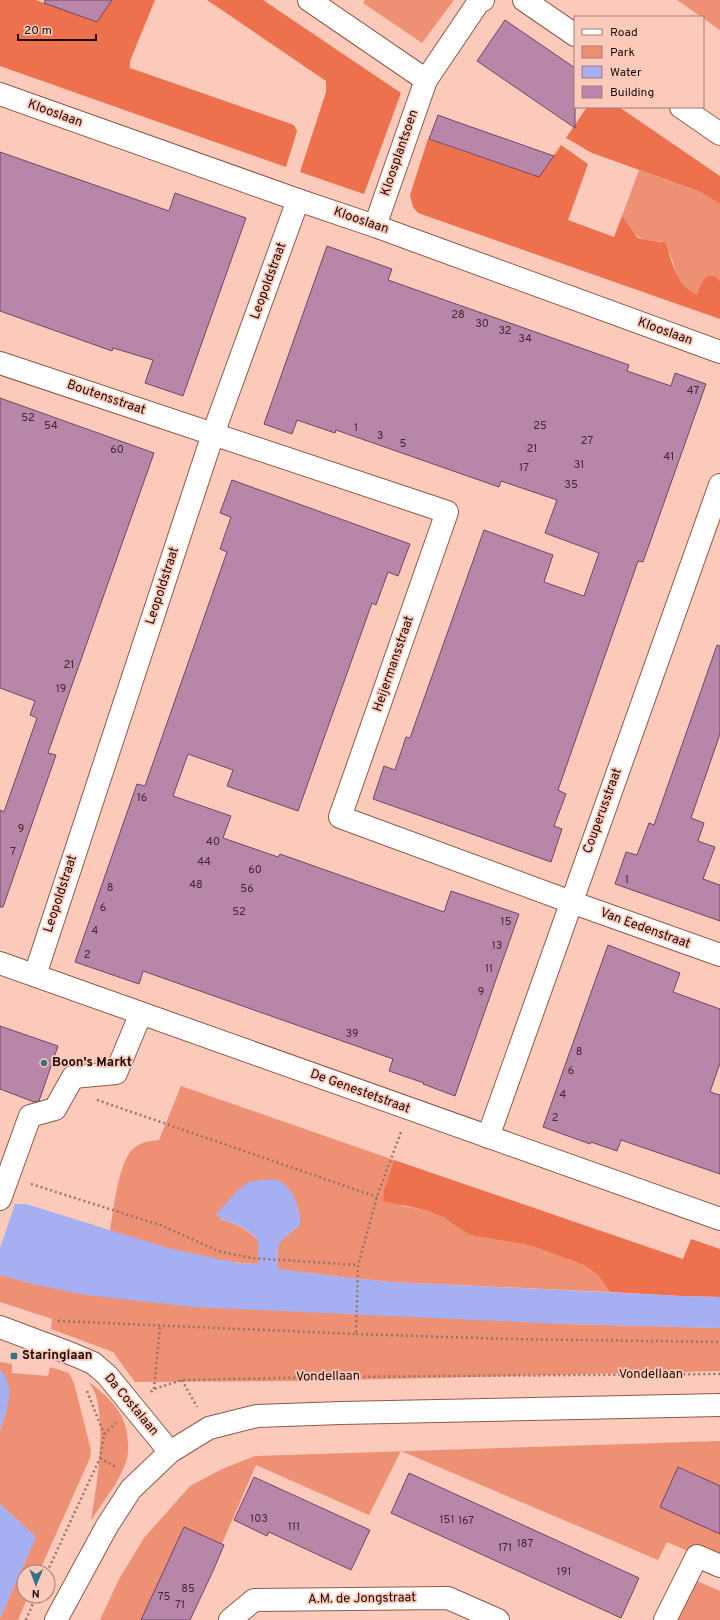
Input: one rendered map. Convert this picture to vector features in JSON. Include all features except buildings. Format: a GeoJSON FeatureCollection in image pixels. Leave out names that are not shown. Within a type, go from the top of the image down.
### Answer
{"type":"FeatureCollection","features":[{"type":"Feature","properties":{"kind":"street"},"geometry":{"type":"LineString","coordinates":[[309,0],[426,80]]}},
{"type":"Feature","properties":{"kind":"street","name":"Kloosplantsoen"},"geometry":{"type":"LineString","coordinates":[[375,226],[426,80],[478,3],[483,0]]}},
{"type":"Feature","properties":{"kind":"street"},"geometry":{"type":"LineString","coordinates":[[524,0],[574,34]]}},
{"type":"Feature","properties":{"kind":"street","name":"Klooslaan"},"geometry":{"type":"LineString","coordinates":[[0,94],[375,226],[720,352]]}},
{"type":"Feature","properties":{"kind":"street"},"geometry":{"type":"LineString","coordinates":[[682,108],[720,134]]}},
{"type":"Feature","properties":{"kind":"street","name":"Leopoldstraat"},"geometry":{"type":"LineString","coordinates":[[34,975],[213,434],[298,200]]}},
{"type":"Feature","properties":{"kind":"street","name":"Boutensstraat"},"geometry":{"type":"LineString","coordinates":[[0,362],[213,434]]}},
{"type":"Feature","properties":{"kind":"street","name":"Heijermansstraat"},"geometry":{"type":"LineString","coordinates":[[213,434],[447,512],[340,817],[571,902]]}},
{"type":"Feature","properties":{"kind":"street","name":"Couperusstraat"},"geometry":{"type":"LineString","coordinates":[[488,1137],[720,485]]}},
{"type":"Feature","properties":{"kind":"street","name":"Van Eedenstraat"},"geometry":{"type":"LineString","coordinates":[[571,902],[720,955]]}},
{"type":"Feature","properties":{"kind":"street","name":"De Genestetstraat"},"geometry":{"type":"LineString","coordinates":[[0,963],[720,1219]]}},
{"type":"Feature","properties":{"kind":"street"},"geometry":{"type":"LineString","coordinates":[[0,1199],[30,1116],[55,1109],[74,1077],[116,1073],[141,1013]]}},
{"type":"Feature","properties":{"kind":"street","name":"Da Costalaan"},"geometry":{"type":"LineString","coordinates":[[0,1327],[93,1363],[107,1376],[170,1452]]}},
{"type":"Feature","properties":{"kind":"street"},"geometry":{"type":"LineString","coordinates":[[56,1620],[107,1526],[131,1489],[170,1452],[209,1428],[257,1416],[720,1406]]}},
{"type":"Feature","properties":{"kind":"street"},"geometry":{"type":"LineString","coordinates":[[665,1620],[697,1556],[720,1566]]}},
{"type":"Feature","properties":{"kind":"street","name":"A.M. de Jongstraat"},"geometry":{"type":"LineString","coordinates":[[230,1620],[254,1600],[448,1598],[498,1620]]}},
{"type":"Feature","properties":{"kind":"path"},"geometry":{"type":"LineString","coordinates":[[66,1090],[377,1197]]}},
{"type":"Feature","properties":{"kind":"path"},"geometry":{"type":"LineString","coordinates":[[356,1334],[358,1265],[377,1197],[410,1110]]}},
{"type":"Feature","properties":{"kind":"path"},"geometry":{"type":"LineString","coordinates":[[8,1177],[163,1226],[218,1251],[251,1258],[358,1265]]}},
{"type":"Feature","properties":{"kind":"path"},"geometry":{"type":"LineString","coordinates":[[56,1321],[508,1339],[720,1342]]}},
{"type":"Feature","properties":{"kind":"path"},"geometry":{"type":"LineString","coordinates":[[154,1389],[160,1326]]}},
{"type":"Feature","properties":{"kind":"path","name":"Vondellaan"},"geometry":{"type":"LineString","coordinates":[[50,1564],[100,1458],[104,1434],[154,1389],[182,1380],[336,1377],[720,1374]]}},
{"type":"Feature","properties":{"kind":"path"},"geometry":{"type":"LineString","coordinates":[[26,1620],[33,1604]]}},
{"type":"Feature","properties":{"kind":"green space"},"geometry":{"type":"Polygon","coordinates":[[[365,0],[454,0],[422,43],[363,3],[365,0]]]}},
{"type":"Feature","properties":{"kind":"green space"},"geometry":{"type":"Polygon","coordinates":[[[677,0],[720,0],[720,30],[704,19],[704,16],[700,16],[677,0]]]}},
{"type":"Feature","properties":{"kind":"green space"},"geometry":{"type":"Polygon","coordinates":[[[639,170],[700,192],[720,204],[720,299],[698,296],[684,288],[678,279],[671,257],[662,241],[642,239],[634,233],[622,216],[639,170]]]}},
{"type":"Feature","properties":{"kind":"green space"},"geometry":{"type":"Polygon","coordinates":[[[181,1086],[394,1160],[384,1189],[402,1206],[425,1210],[445,1218],[470,1235],[532,1246],[584,1265],[598,1275],[610,1292],[392,1282],[277,1269],[278,1244],[300,1225],[298,1208],[284,1184],[220,1219],[240,1227],[258,1240],[258,1264],[239,1263],[202,1257],[164,1248],[110,1231],[117,1187],[128,1155],[133,1149],[142,1143],[159,1140],[181,1086]]]}},
{"type":"Feature","properties":{"kind":"green space"},"geometry":{"type":"Polygon","coordinates":[[[0,1275],[37,1285],[564,1324],[720,1328],[720,1371],[303,1381],[135,1382],[113,1352],[51,1329],[52,1319],[0,1302],[0,1275]]]}},
{"type":"Feature","properties":{"kind":"green space"},"geometry":{"type":"Polygon","coordinates":[[[0,1362],[12,1364],[12,1373],[48,1376],[50,1367],[69,1373],[74,1383],[91,1450],[90,1458],[43,1564],[24,1564],[36,1537],[0,1504],[0,1431],[7,1409],[2,1372],[0,1370],[0,1362]]]}},
{"type":"Feature","properties":{"kind":"green space"},"geometry":{"type":"Polygon","coordinates":[[[89,1382],[117,1408],[125,1424],[128,1444],[127,1458],[123,1470],[91,1521],[100,1458],[100,1425],[96,1396],[89,1382]]]}},
{"type":"Feature","properties":{"kind":"green space"},"geometry":{"type":"Polygon","coordinates":[[[720,1441],[720,1565],[667,1542],[658,1560],[402,1451],[720,1441]]]}},
{"type":"Feature","properties":{"kind":"green space"},"geometry":{"type":"Polygon","coordinates":[[[401,1451],[369,1515],[256,1465],[189,1620],[100,1620],[119,1579],[144,1538],[190,1486],[222,1469],[255,1456],[401,1451]]]}},
{"type":"Feature","properties":{"kind":"green space"},"geometry":{"type":"Polygon","coordinates":[[[690,1578],[720,1591],[720,1620],[672,1620],[690,1578]]]}},
{"type":"Feature","properties":{"kind":"green space"},"geometry":{"type":"Polygon","coordinates":[[[16,1582],[16,1604],[25,1604],[18,1620],[0,1620],[16,1582]]]}},
{"type":"Feature","properties":{"kind":"shaded area"},"geometry":{"type":"Polygon","coordinates":[[[0,0],[36,0],[97,22],[112,0],[155,0],[130,61],[130,68],[294,125],[297,131],[286,167],[0,66],[0,0]]]}},
{"type":"Feature","properties":{"kind":"shaded area"},"geometry":{"type":"Polygon","coordinates":[[[207,0],[263,0],[401,93],[364,194],[300,172],[326,92],[326,81],[207,0]]]}},
{"type":"Feature","properties":{"kind":"shaded area"},"geometry":{"type":"Polygon","coordinates":[[[586,108],[620,108],[720,176],[720,204],[700,192],[592,153],[566,138],[586,108]]]}},
{"type":"Feature","properties":{"kind":"shaded area"},"geometry":{"type":"Polygon","coordinates":[[[428,139],[539,177],[561,145],[588,164],[568,220],[614,237],[622,216],[638,238],[665,242],[679,279],[690,291],[697,295],[702,282],[707,276],[715,277],[720,281],[720,319],[418,213],[413,207],[410,195],[428,139]]]}},
{"type":"Feature","properties":{"kind":"shaded area"},"geometry":{"type":"Polygon","coordinates":[[[394,1160],[683,1259],[691,1239],[720,1249],[720,1297],[610,1292],[598,1275],[584,1265],[532,1246],[470,1235],[445,1218],[425,1210],[383,1201],[384,1189],[394,1160]]]}},
{"type":"Feature","properties":{"kind":"water"},"geometry":{"type":"Polygon","coordinates":[[[277,1180],[283,1183],[292,1192],[299,1212],[300,1225],[280,1242],[278,1252],[278,1269],[392,1282],[720,1297],[720,1328],[564,1324],[193,1307],[86,1295],[37,1285],[0,1275],[0,1248],[15,1204],[26,1204],[168,1248],[238,1263],[258,1264],[258,1240],[243,1228],[222,1219],[216,1214],[238,1190],[249,1182],[277,1180]]]}},
{"type":"Feature","properties":{"kind":"water"},"geometry":{"type":"Polygon","coordinates":[[[0,1370],[5,1376],[8,1384],[9,1399],[0,1431],[0,1370]]]}},
{"type":"Feature","properties":{"kind":"water"},"geometry":{"type":"Polygon","coordinates":[[[0,1504],[36,1537],[24,1564],[16,1564],[16,1582],[0,1618],[0,1504]]]}},
{"type":"Feature","properties":{"kind":"place","name":"Boon's Markt"},"geometry":{"type":"Point","coordinates":[44,1063]}},
{"type":"Feature","properties":{"kind":"place","name":"Staringlaan"},"geometry":{"type":"Point","coordinates":[14,1356]}}]}
